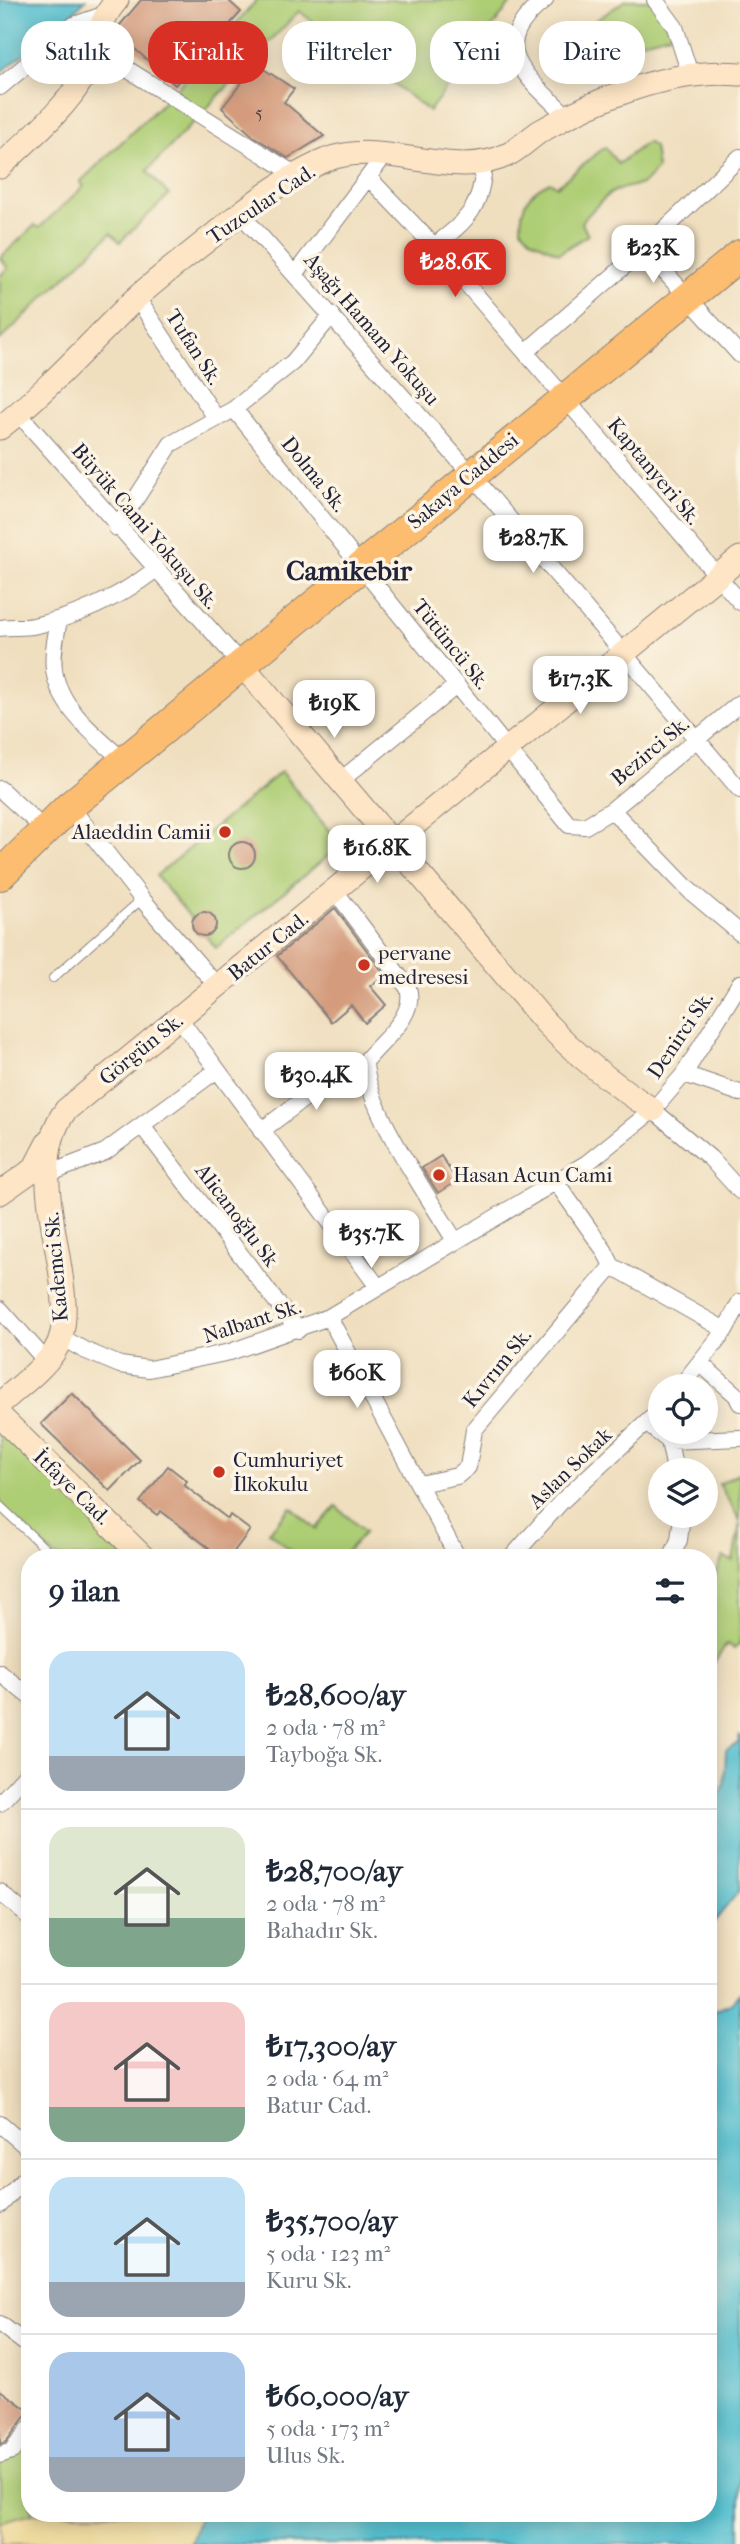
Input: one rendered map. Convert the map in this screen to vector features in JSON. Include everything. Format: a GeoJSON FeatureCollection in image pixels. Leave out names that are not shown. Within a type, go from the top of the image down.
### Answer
{"type":"FeatureCollection","features":[{"type":"Feature","properties":{"kind":"highway","name":"Sakaya Caddesi"},"geometry":{"type":"LineString","coordinates":[[0,876],[44,829],[70,806],[740,255]]}},
{"type":"Feature","properties":{"kind":"street"},"geometry":{"type":"LineString","coordinates":[[545,0],[525,16],[514,34],[514,57],[526,76],[568,117]]}},
{"type":"Feature","properties":{"kind":"street"},"geometry":{"type":"LineString","coordinates":[[655,0],[675,27],[691,77]]}},
{"type":"Feature","properties":{"kind":"street"},"geometry":{"type":"LineString","coordinates":[[0,87],[74,25],[110,7]]}},
{"type":"Feature","properties":{"kind":"street"},"geometry":{"type":"LineString","coordinates":[[134,73],[296,175]]}},
{"type":"Feature","properties":{"kind":"street","name":"Tuzcular Cad."},"geometry":{"type":"LineString","coordinates":[[0,428],[19,414],[137,298],[240,213],[296,175],[346,154],[462,163],[484,162],[509,154],[568,117],[611,96],[691,77],[740,74]]}},
{"type":"Feature","properties":{"kind":"street"},"geometry":{"type":"LineString","coordinates":[[0,167],[78,84]]}},
{"type":"Feature","properties":{"kind":"street"},"geometry":{"type":"LineString","coordinates":[[296,273],[370,179],[384,156]]}},
{"type":"Feature","properties":{"kind":"street"},"geometry":{"type":"LineString","coordinates":[[526,352],[644,249],[740,157]]}},
{"type":"Feature","properties":{"kind":"street"},"geometry":{"type":"LineString","coordinates":[[434,246],[460,226],[475,208],[483,189],[484,162]]}},
{"type":"Feature","properties":{"kind":"street","name":"Kaptanyeri Sk."},"geometry":{"type":"LineString","coordinates":[[370,179],[434,246],[716,578],[740,602]]}},
{"type":"Feature","properties":{"kind":"street","name":"Aşağı Hamam Yokuşu"},"geometry":{"type":"LineString","coordinates":[[240,213],[296,273],[471,474],[740,790]]}},
{"type":"Feature","properties":{"kind":"street"},"geometry":{"type":"LineString","coordinates":[[644,249],[740,355]]}},
{"type":"Feature","properties":{"kind":"street","name":"Tufan Sk."},"geometry":{"type":"LineString","coordinates":[[137,298],[216,418]]}},
{"type":"Feature","properties":{"kind":"street"},"geometry":{"type":"LineString","coordinates":[[117,528],[171,444],[234,409],[293,362],[332,315]]}},
{"type":"Feature","properties":{"kind":"street","name":"Dolma Sk."},"geometry":{"type":"LineString","coordinates":[[234,409],[361,566]]}},
{"type":"Feature","properties":{"kind":"street","name":"Büyük Cami Yokuşu Sk."},"geometry":{"type":"LineString","coordinates":[[19,414],[117,528],[242,665]]}},
{"type":"Feature","properties":{"kind":"street","name":"Batur Cad."},"geometry":{"type":"LineString","coordinates":[[218,987],[740,558]]}},
{"type":"Feature","properties":{"kind":"street","name":"Tütüncü Sk."},"geometry":{"type":"LineString","coordinates":[[361,566],[508,747]]}},
{"type":"Feature","properties":{"kind":"street"},"geometry":{"type":"LineString","coordinates":[[0,628],[29,627],[59,620],[126,592],[156,570]]}},
{"type":"Feature","properties":{"kind":"street"},"geometry":{"type":"LineString","coordinates":[[59,620],[54,671],[62,693],[74,712],[124,761]]}},
{"type":"Feature","properties":{"kind":"street"},"geometry":{"type":"LineString","coordinates":[[242,665],[573,1051],[610,1082],[653,1110],[710,1158],[740,1191]]}},
{"type":"Feature","properties":{"kind":"street"},"geometry":{"type":"LineString","coordinates":[[340,781],[457,685]]}},
{"type":"Feature","properties":{"kind":"street","name":"Bezirci Sk."},"geometry":{"type":"LineString","coordinates":[[508,747],[569,825],[586,826],[612,810],[740,704]]}},
{"type":"Feature","properties":{"kind":"street"},"geometry":{"type":"LineString","coordinates":[[0,789],[44,829]]}},
{"type":"Feature","properties":{"kind":"street"},"geometry":{"type":"LineString","coordinates":[[70,806],[142,899],[218,987]]}},
{"type":"Feature","properties":{"kind":"street"},"geometry":{"type":"LineString","coordinates":[[612,810],[690,891],[740,933]]}},
{"type":"Feature","properties":{"kind":"street"},"geometry":{"type":"LineString","coordinates":[[336,892],[408,988],[412,998],[408,1011],[372,1053],[365,1066],[369,1087],[396,1140],[455,1241]]}},
{"type":"Feature","properties":{"kind":"street","name":"Denirci Sk."},"geometry":{"type":"LineString","coordinates":[[653,1110],[684,1074],[740,983]]}},
{"type":"Feature","properties":{"kind":"street","name":"Görgün Sk."},"geometry":{"type":"LineString","coordinates":[[66,1110],[218,987]]}},
{"type":"Feature","properties":{"kind":"street"},"geometry":{"type":"LineString","coordinates":[[179,1018],[378,1287]]}},
{"type":"Feature","properties":{"kind":"street"},"geometry":{"type":"LineString","coordinates":[[261,1130],[352,1063],[365,1066]]}},
{"type":"Feature","properties":{"kind":"street"},"geometry":{"type":"LineString","coordinates":[[48,1174],[91,1159],[142,1126],[217,1070]]}},
{"type":"Feature","properties":{"kind":"street"},"geometry":{"type":"LineString","coordinates":[[684,1074],[740,1093]]}},
{"type":"Feature","properties":{"kind":"street","name":"Kademci Sk."},"geometry":{"type":"LineString","coordinates":[[0,1404],[46,1361],[61,1337],[63,1308],[48,1174],[53,1130],[66,1110]]}},
{"type":"Feature","properties":{"kind":"street","name":"Nalbant Sk."},"geometry":{"type":"LineString","coordinates":[[61,1337],[120,1365],[149,1369],[230,1352],[298,1330],[329,1317],[587,1163],[653,1110]]}},
{"type":"Feature","properties":{"kind":"street","name":"Alicanoğlu Sk"},"geometry":{"type":"LineString","coordinates":[[142,1126],[298,1330]]}},
{"type":"Feature","properties":{"kind":"street"},"geometry":{"type":"LineString","coordinates":[[0,1193],[34,1169],[53,1130]]}},
{"type":"Feature","properties":{"kind":"street"},"geometry":{"type":"LineString","coordinates":[[555,1182],[604,1250],[612,1266],[725,1330]]}},
{"type":"Feature","properties":{"kind":"street","name":"Kıvrım Sk."},"geometry":{"type":"LineString","coordinates":[[420,1484],[457,1476],[468,1467],[474,1430],[612,1266]]}},
{"type":"Feature","properties":{"kind":"street"},"geometry":{"type":"LineString","coordinates":[[0,1309],[46,1361]]}},
{"type":"Feature","properties":{"kind":"street"},"geometry":{"type":"LineString","coordinates":[[692,1374],[738,1309]]}},
{"type":"Feature","properties":{"kind":"street"},"geometry":{"type":"LineString","coordinates":[[329,1317],[453,1549]]}},
{"type":"Feature","properties":{"kind":"street"},"geometry":{"type":"LineString","coordinates":[[701,1364],[736,1395],[740,1403]]}},
{"type":"Feature","properties":{"kind":"street","name":"İtfaye Cad."},"geometry":{"type":"LineString","coordinates":[[0,1416],[135,1549]]}},
{"type":"Feature","properties":{"kind":"street","name":"Aslan Sokak"},"geometry":{"type":"LineString","coordinates":[[519,1549],[561,1502],[647,1424]]}},
{"type":"Feature","properties":{"kind":"street"},"geometry":{"type":"LineString","coordinates":[[718,1438],[740,1437]]}},
{"type":"Feature","properties":{"kind":"street"},"geometry":{"type":"LineString","coordinates":[[675,1549],[680,1528]]}},
{"type":"Feature","properties":{"kind":"street"},"geometry":{"type":"LineString","coordinates":[[0,1673],[21,1690]]}},
{"type":"Feature","properties":{"kind":"street"},"geometry":{"type":"LineString","coordinates":[[0,1802],[21,1780]]}},
{"type":"Feature","properties":{"kind":"street"},"geometry":{"type":"LineString","coordinates":[[0,1892],[21,1910]]}},
{"type":"Feature","properties":{"kind":"street"},"geometry":{"type":"LineString","coordinates":[[0,2124],[21,2142]]}},
{"type":"Feature","properties":{"kind":"street"},"geometry":{"type":"LineString","coordinates":[[0,2205],[21,2185]]}},
{"type":"Feature","properties":{"kind":"street"},"geometry":{"type":"LineString","coordinates":[[0,2324],[21,2340]]}},
{"type":"Feature","properties":{"kind":"street"},"geometry":{"type":"LineString","coordinates":[[3,2455],[21,2437]]}},
{"type":"Feature","properties":{"kind":"lane"},"geometry":{"type":"LineString","coordinates":[[53,978],[142,899]]}},
{"type":"Feature","properties":{"kind":"lane"},"geometry":{"type":"LineString","coordinates":[[0,1506],[45,1549]]}},
{"type":"Feature","properties":{"kind":"green space"},"geometry":{"type":"Polygon","coordinates":[[[257,0],[513,0],[497,21],[430,21],[430,84],[449,84],[429,111],[394,84],[416,84],[416,21],[312,21],[299,11],[290,21],[282,21],[282,29],[268,44],[268,21],[238,21],[257,0]]]}},
{"type":"Feature","properties":{"kind":"green space"},"geometry":{"type":"Polygon","coordinates":[[[626,0],[655,0],[677,32],[645,40],[645,21],[595,21],[626,0]]]}},
{"type":"Feature","properties":{"kind":"green space"},"geometry":{"type":"Polygon","coordinates":[[[181,84],[230,84],[147,171],[169,195],[120,242],[111,233],[0,340],[0,276],[8,268],[0,258],[35,225],[39,228],[84,186],[80,182],[181,84]]]}},
{"type":"Feature","properties":{"kind":"green space"},"geometry":{"type":"Polygon","coordinates":[[[647,142],[654,147],[657,168],[642,183],[615,191],[602,201],[581,222],[588,235],[559,253],[532,240],[521,228],[524,206],[536,190],[550,182],[557,186],[605,147],[618,164],[647,142]]]}},
{"type":"Feature","properties":{"kind":"green space"},"geometry":{"type":"Polygon","coordinates":[[[281,772],[341,845],[216,948],[156,876],[281,772]]]}},
{"type":"Feature","properties":{"kind":"green space"},"geometry":{"type":"Polygon","coordinates":[[[0,1416],[136,1549],[46,1549],[0,1506],[0,1416]]]}},
{"type":"Feature","properties":{"kind":"green space"},"geometry":{"type":"Polygon","coordinates":[[[740,1473],[740,1521],[719,1484],[740,1473]]]}},
{"type":"Feature","properties":{"kind":"green space"},"geometry":{"type":"Polygon","coordinates":[[[336,1506],[365,1532],[349,1549],[289,1549],[269,1532],[291,1507],[316,1529],[336,1506]]]}},
{"type":"Feature","properties":{"kind":"green space"},"geometry":{"type":"Polygon","coordinates":[[[740,1524],[740,1643],[734,1649],[727,1644],[717,1658],[717,1572],[723,1557],[733,1561],[740,1524]]]}},
{"type":"Feature","properties":{"kind":"green space"},"geometry":{"type":"Polygon","coordinates":[[[21,2435],[21,2516],[0,2522],[0,2451],[21,2435]]]}},
{"type":"Feature","properties":{"kind":"sand"},"geometry":{"type":"Polygon","coordinates":[[[21,2516],[21,2522],[197,2522],[191,2544],[0,2544],[0,2522],[21,2516]]]}},
{"type":"Feature","properties":{"kind":"water"},"geometry":{"type":"Polygon","coordinates":[[[0,0],[85,0],[65,21],[21,21],[21,56],[0,73],[0,0]]]}},
{"type":"Feature","properties":{"kind":"water"},"geometry":{"type":"Polygon","coordinates":[[[740,1735],[740,1890],[717,1918],[717,1800],[724,1785],[726,1750],[738,1743],[740,1735]]]}},
{"type":"Feature","properties":{"kind":"water"},"geometry":{"type":"Polygon","coordinates":[[[740,1993],[740,2544],[191,2544],[197,2522],[717,2522],[717,2010],[733,2003],[740,1993]]]}},
{"type":"Feature","properties":{"kind":"building"},"geometry":{"type":"Polygon","coordinates":[[[141,0],[228,0],[241,12],[233,21],[148,21],[148,61],[134,48],[134,21],[123,21],[141,0]]]}},
{"type":"Feature","properties":{"kind":"building"},"geometry":{"type":"Polygon","coordinates":[[[268,72],[282,81],[282,84],[294,89],[284,102],[324,136],[288,158],[253,136],[222,108],[241,84],[268,84],[268,72]]]}},
{"type":"Feature","properties":{"kind":"building"},"geometry":{"type":"Polygon","coordinates":[[[242,842],[251,846],[255,855],[251,864],[242,868],[233,864],[229,855],[233,846],[242,842]]]}},
{"type":"Feature","properties":{"kind":"building","name":"pervane medresesi"},"geometry":{"type":"Polygon","coordinates":[[[335,908],[385,975],[370,986],[386,1005],[365,1023],[351,1005],[331,1022],[277,956],[335,908]]]}},
{"type":"Feature","properties":{"kind":"building"},"geometry":{"type":"Polygon","coordinates":[[[199,912],[209,912],[216,919],[216,929],[209,936],[199,936],[192,929],[192,919],[199,912]]]}},
{"type":"Feature","properties":{"kind":"building","name":"Hasan Acun Cami"},"geometry":{"type":"Polygon","coordinates":[[[441,1156],[457,1181],[438,1193],[422,1168],[441,1156]]]}},
{"type":"Feature","properties":{"kind":"building"},"geometry":{"type":"Polygon","coordinates":[[[72,1393],[140,1460],[110,1491],[41,1424],[72,1393]]]}},
{"type":"Feature","properties":{"kind":"building","name":"Cumhuriyet İlkokulu"},"geometry":{"type":"Polygon","coordinates":[[[168,1466],[187,1481],[184,1485],[228,1519],[230,1515],[250,1530],[236,1549],[208,1549],[161,1511],[157,1515],[140,1502],[168,1466]]]}},
{"type":"Feature","properties":{"kind":"building"},"geometry":{"type":"Polygon","coordinates":[[[0,2390],[21,2405],[21,2422],[6,2442],[0,2444],[0,2390]]]}},
{"type":"Feature","properties":{"kind":"place","name":"Alaeddin Camii"},"geometry":{"type":"Point","coordinates":[225,832]}},
{"type":"Feature","properties":{"kind":"place","name":"pervane medresesi"},"geometry":{"type":"Point","coordinates":[364,965]}},
{"type":"Feature","properties":{"kind":"place","name":"Hasan Acun Cami"},"geometry":{"type":"Point","coordinates":[439,1175]}},
{"type":"Feature","properties":{"kind":"place","name":"Cumhuriyet İlkokulu"},"geometry":{"type":"Point","coordinates":[219,1472]}},
{"type":"Feature","properties":{"kind":"district","name":"Camikebir"},"geometry":{"type":"Point","coordinates":[349,570]}}]}
